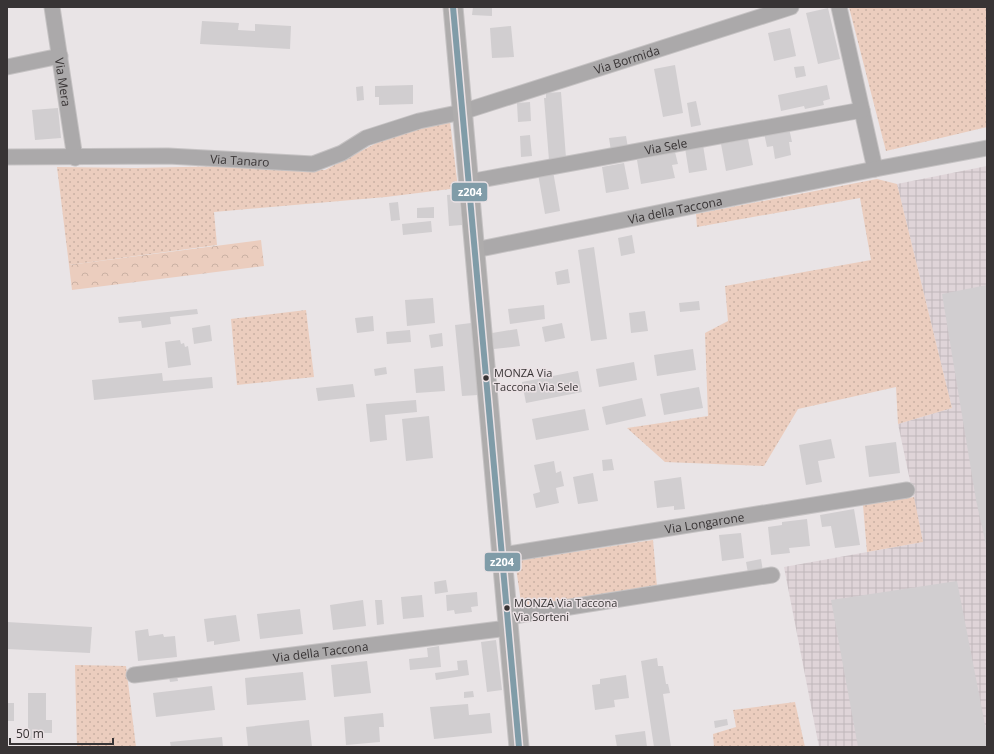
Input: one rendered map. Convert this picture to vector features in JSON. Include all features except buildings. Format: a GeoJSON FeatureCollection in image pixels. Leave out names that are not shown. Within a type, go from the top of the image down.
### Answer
{"type":"FeatureCollection","features":[{"type":"Feature","properties":{"kind":"main road"},"geometry":{"type":"LineString","coordinates":[[453,7],[518,747]]}},
{"type":"Feature","properties":{"kind":"street","name":"Via Mera"},"geometry":{"type":"LineString","coordinates":[[52,7],[75,158]]}},
{"type":"Feature","properties":{"kind":"street","name":"Via Bormida"},"geometry":{"type":"LineString","coordinates":[[462,112],[791,7]]}},
{"type":"Feature","properties":{"kind":"street"},"geometry":{"type":"LineString","coordinates":[[839,7],[875,169]]}},
{"type":"Feature","properties":{"kind":"street"},"geometry":{"type":"LineString","coordinates":[[7,67],[60,56]]}},
{"type":"Feature","properties":{"kind":"street","name":"Via Sele"},"geometry":{"type":"LineString","coordinates":[[468,182],[862,110]]}},
{"type":"Feature","properties":{"kind":"street","name":"Via Tanaro"},"geometry":{"type":"LineString","coordinates":[[7,157],[75,158],[168,156],[313,164],[342,153],[366,138],[419,121],[462,112]]}},
{"type":"Feature","properties":{"kind":"street","name":"Via della Taccona"},"geometry":{"type":"LineString","coordinates":[[474,250],[875,169],[987,148]]}},
{"type":"Feature","properties":{"kind":"street","name":"Via Longarone"},"geometry":{"type":"LineString","coordinates":[[502,555],[907,490]]}},
{"type":"Feature","properties":{"kind":"street","name":"Via della Taccona"},"geometry":{"type":"LineString","coordinates":[[134,675],[508,622],[772,575]]}},
{"type":"Feature","properties":{"kind":"shaded area"},"geometry":{"type":"Polygon","coordinates":[[[987,166],[987,747],[819,747],[784,567],[923,542],[898,424],[952,408],[897,184],[987,166]]]}},
{"type":"Feature","properties":{"kind":"green space"},"geometry":{"type":"Polygon","coordinates":[[[849,7],[987,7],[987,127],[886,151],[849,7]]]}},
{"type":"Feature","properties":{"kind":"green space"},"geometry":{"type":"Polygon","coordinates":[[[450,121],[458,188],[386,197],[214,212],[217,245],[69,265],[57,167],[136,168],[230,166],[325,170],[388,137],[450,121]]]}},
{"type":"Feature","properties":{"kind":"green space"},"geometry":{"type":"Polygon","coordinates":[[[877,179],[897,184],[952,408],[898,424],[896,387],[798,409],[764,466],[665,462],[627,428],[708,416],[705,333],[728,321],[725,286],[871,260],[860,198],[697,227],[696,214],[877,179]]]}},
{"type":"Feature","properties":{"kind":"green space"},"geometry":{"type":"Polygon","coordinates":[[[261,240],[264,266],[72,290],[69,265],[261,240]]]}},
{"type":"Feature","properties":{"kind":"green space"},"geometry":{"type":"Polygon","coordinates":[[[306,310],[314,377],[237,385],[231,319],[306,310]]]}},
{"type":"Feature","properties":{"kind":"green space"},"geometry":{"type":"Polygon","coordinates":[[[914,497],[923,542],[867,552],[863,505],[914,497]]]}},
{"type":"Feature","properties":{"kind":"green space"},"geometry":{"type":"Polygon","coordinates":[[[653,540],[657,587],[522,609],[515,561],[653,540]]]}},
{"type":"Feature","properties":{"kind":"green space"},"geometry":{"type":"Polygon","coordinates":[[[75,665],[126,666],[136,747],[77,747],[75,665]]]}},
{"type":"Feature","properties":{"kind":"green space"},"geometry":{"type":"Polygon","coordinates":[[[795,702],[805,747],[714,747],[713,734],[736,727],[733,710],[795,702]]]}},
{"type":"Feature","properties":{"kind":"transit line","name":"z204"},"geometry":{"type":"LineString","coordinates":[[453,7],[519,747]]}},
{"type":"Feature","properties":{"kind":"place","name":"MONZA Via Taccona Via Sele"},"geometry":{"type":"Point","coordinates":[486,378]}},
{"type":"Feature","properties":{"kind":"place","name":"MONZA Via Taccona Via Sorteni"},"geometry":{"type":"Point","coordinates":[507,608]}}]}
